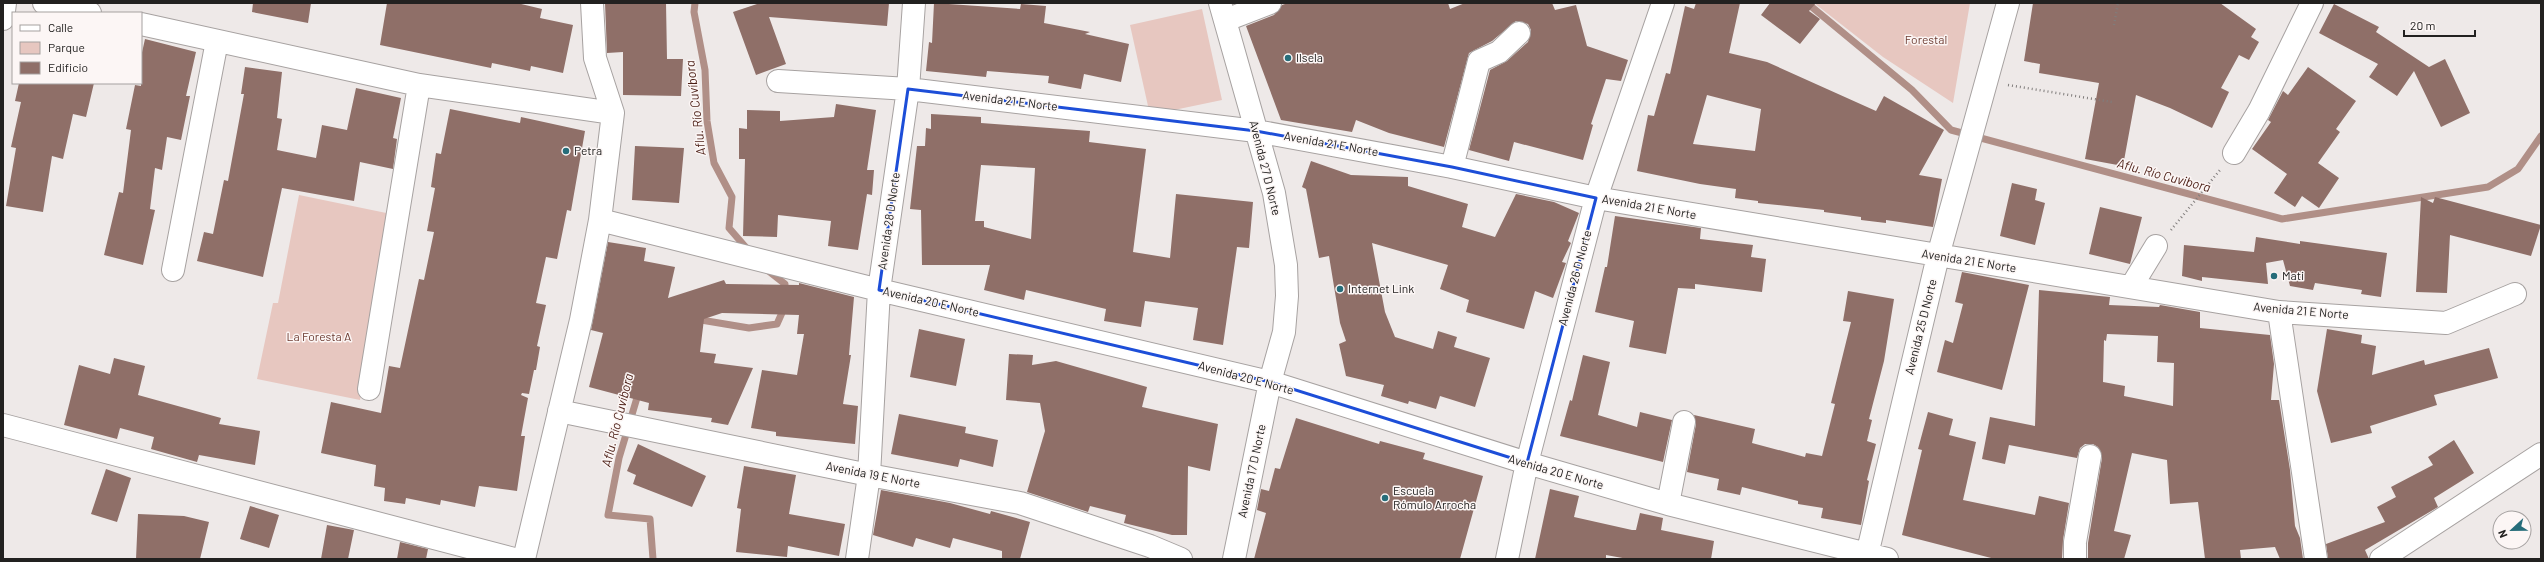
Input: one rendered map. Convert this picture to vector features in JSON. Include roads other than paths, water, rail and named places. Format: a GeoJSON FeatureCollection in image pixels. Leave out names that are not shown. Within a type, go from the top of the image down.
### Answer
{"type":"FeatureCollection","features":[{"type":"Feature","properties":{"kind":"street"},"geometry":{"type":"LineString","coordinates":[[3,19],[5,3]]}},
{"type":"Feature","properties":{"kind":"street"},"geometry":{"type":"LineString","coordinates":[[44,3],[85,12]]}},
{"type":"Feature","properties":{"kind":"street"},"geometry":{"type":"LineString","coordinates":[[524,559],[581,320],[600,220],[613,113],[595,58],[592,3]]}},
{"type":"Feature","properties":{"kind":"street","name":"Avenida 28 D Norte"},"geometry":{"type":"LineString","coordinates":[[857,559],[869,475],[879,290],[908,89],[914,3]]}},
{"type":"Feature","properties":{"kind":"street"},"geometry":{"type":"LineString","coordinates":[[1223,12],[1270,3]]}},
{"type":"Feature","properties":{"kind":"street","name":"Avenida 26 D Norte"},"geometry":{"type":"LineString","coordinates":[[1507,559],[1527,464],[1596,198],[1663,3]]}},
{"type":"Feature","properties":{"kind":"street","name":"Avenida 25 D Norte"},"geometry":{"type":"LineString","coordinates":[[1873,557],[1938,256],[2008,3]]}},
{"type":"Feature","properties":{"kind":"street"},"geometry":{"type":"LineString","coordinates":[[2234,153],[2259,111],[2312,3]]}},
{"type":"Feature","properties":{"kind":"street","name":"Avenida 27 D Norte"},"geometry":{"type":"LineString","coordinates":[[1223,12],[1274,193],[1287,281],[1284,332],[1270,382]]}},
{"type":"Feature","properties":{"kind":"street"},"geometry":{"type":"LineString","coordinates":[[142,24],[419,85],[613,113]]}},
{"type":"Feature","properties":{"kind":"street"},"geometry":{"type":"LineString","coordinates":[[1452,167],[1479,61],[1499,52],[1519,33]]}},
{"type":"Feature","properties":{"kind":"street"},"geometry":{"type":"LineString","coordinates":[[173,270],[217,41]]}},
{"type":"Feature","properties":{"kind":"street","name":"Avenida 21 E Norte"},"geometry":{"type":"LineString","coordinates":[[778,81],[908,89],[1256,130],[1452,167],[1596,198],[2278,312],[2446,323],[2515,294]]}},
{"type":"Feature","properties":{"kind":"street"},"geometry":{"type":"LineString","coordinates":[[368,389],[419,85]]}},
{"type":"Feature","properties":{"kind":"street","name":"Avenida 20 E Norte"},"geometry":{"type":"LineString","coordinates":[[600,220],[879,290],[1270,382],[1527,464],[1668,504],[1873,557]]}},
{"type":"Feature","properties":{"kind":"street"},"geometry":{"type":"LineString","coordinates":[[2131,287],[2156,246]]}},
{"type":"Feature","properties":{"kind":"street"},"geometry":{"type":"LineString","coordinates":[[2278,312],[2316,559]]}},
{"type":"Feature","properties":{"kind":"street","name":"Avenida 17 D Norte"},"geometry":{"type":"LineString","coordinates":[[1234,559],[1270,382]]}},
{"type":"Feature","properties":{"kind":"street","name":"Avenida 19 E Norte"},"geometry":{"type":"LineString","coordinates":[[559,411],[869,475],[1020,503],[1150,546],[1181,559]]}},
{"type":"Feature","properties":{"kind":"street"},"geometry":{"type":"LineString","coordinates":[[1668,504],[1684,422]]}},
{"type":"Feature","properties":{"kind":"street"},"geometry":{"type":"LineString","coordinates":[[3,425],[514,559]]}},
{"type":"Feature","properties":{"kind":"street"},"geometry":{"type":"LineString","coordinates":[[2381,559],[2541,454]]}},
{"type":"Feature","properties":{"kind":"street"},"geometry":{"type":"LineString","coordinates":[[2076,559],[2075,542],[2090,456]]}},
{"type":"Feature","properties":{"kind":"waterway","name":"Aflu. Río Cuvíbora"},"geometry":{"type":"LineString","coordinates":[[695,3],[694,12],[705,70],[707,121],[714,163],[732,197],[729,228],[749,251]]}},
{"type":"Feature","properties":{"kind":"waterway","name":"Aflu. Río Cuvibora"},"geometry":{"type":"LineString","coordinates":[[1807,3],[1912,90],[1951,130],[2282,219],[2488,187],[2518,169],[2541,136]]}},
{"type":"Feature","properties":{"kind":"waterway","name":"Aflu. Río Cuvíbora"},"geometry":{"type":"LineString","coordinates":[[766,269],[785,284],[785,293]]}},
{"type":"Feature","properties":{"kind":"waterway","name":"Aflu. Río Cuvíbora"},"geometry":{"type":"LineString","coordinates":[[695,319],[749,328],[777,324],[785,306]]}},
{"type":"Feature","properties":{"kind":"waterway","name":"Aflu. Río Cuvíbora"},"geometry":{"type":"LineString","coordinates":[[639,391],[619,458],[608,515],[650,519],[653,559]]}},
{"type":"Feature","properties":{"kind":"place","name":"Ilsela"},"geometry":{"type":"Point","coordinates":[1288,58]}},
{"type":"Feature","properties":{"kind":"place","name":"Petra"},"geometry":{"type":"Point","coordinates":[566,151]}},
{"type":"Feature","properties":{"kind":"place","name":"Mati"},"geometry":{"type":"Point","coordinates":[2274,276]}},
{"type":"Feature","properties":{"kind":"place","name":"Internet Link"},"geometry":{"type":"Point","coordinates":[1340,289]}},
{"type":"Feature","properties":{"kind":"place","name":"Escuela Rómulo Arrocha"},"geometry":{"type":"Point","coordinates":[1385,498]}},
{"type":"Feature","properties":{"kind":"park label","name":"Forestal"},"geometry":{"type":"Point","coordinates":[1926,40]}},
{"type":"Feature","properties":{"kind":"park label","name":"La Foresta A"},"geometry":{"type":"Point","coordinates":[319,337]}}]}
